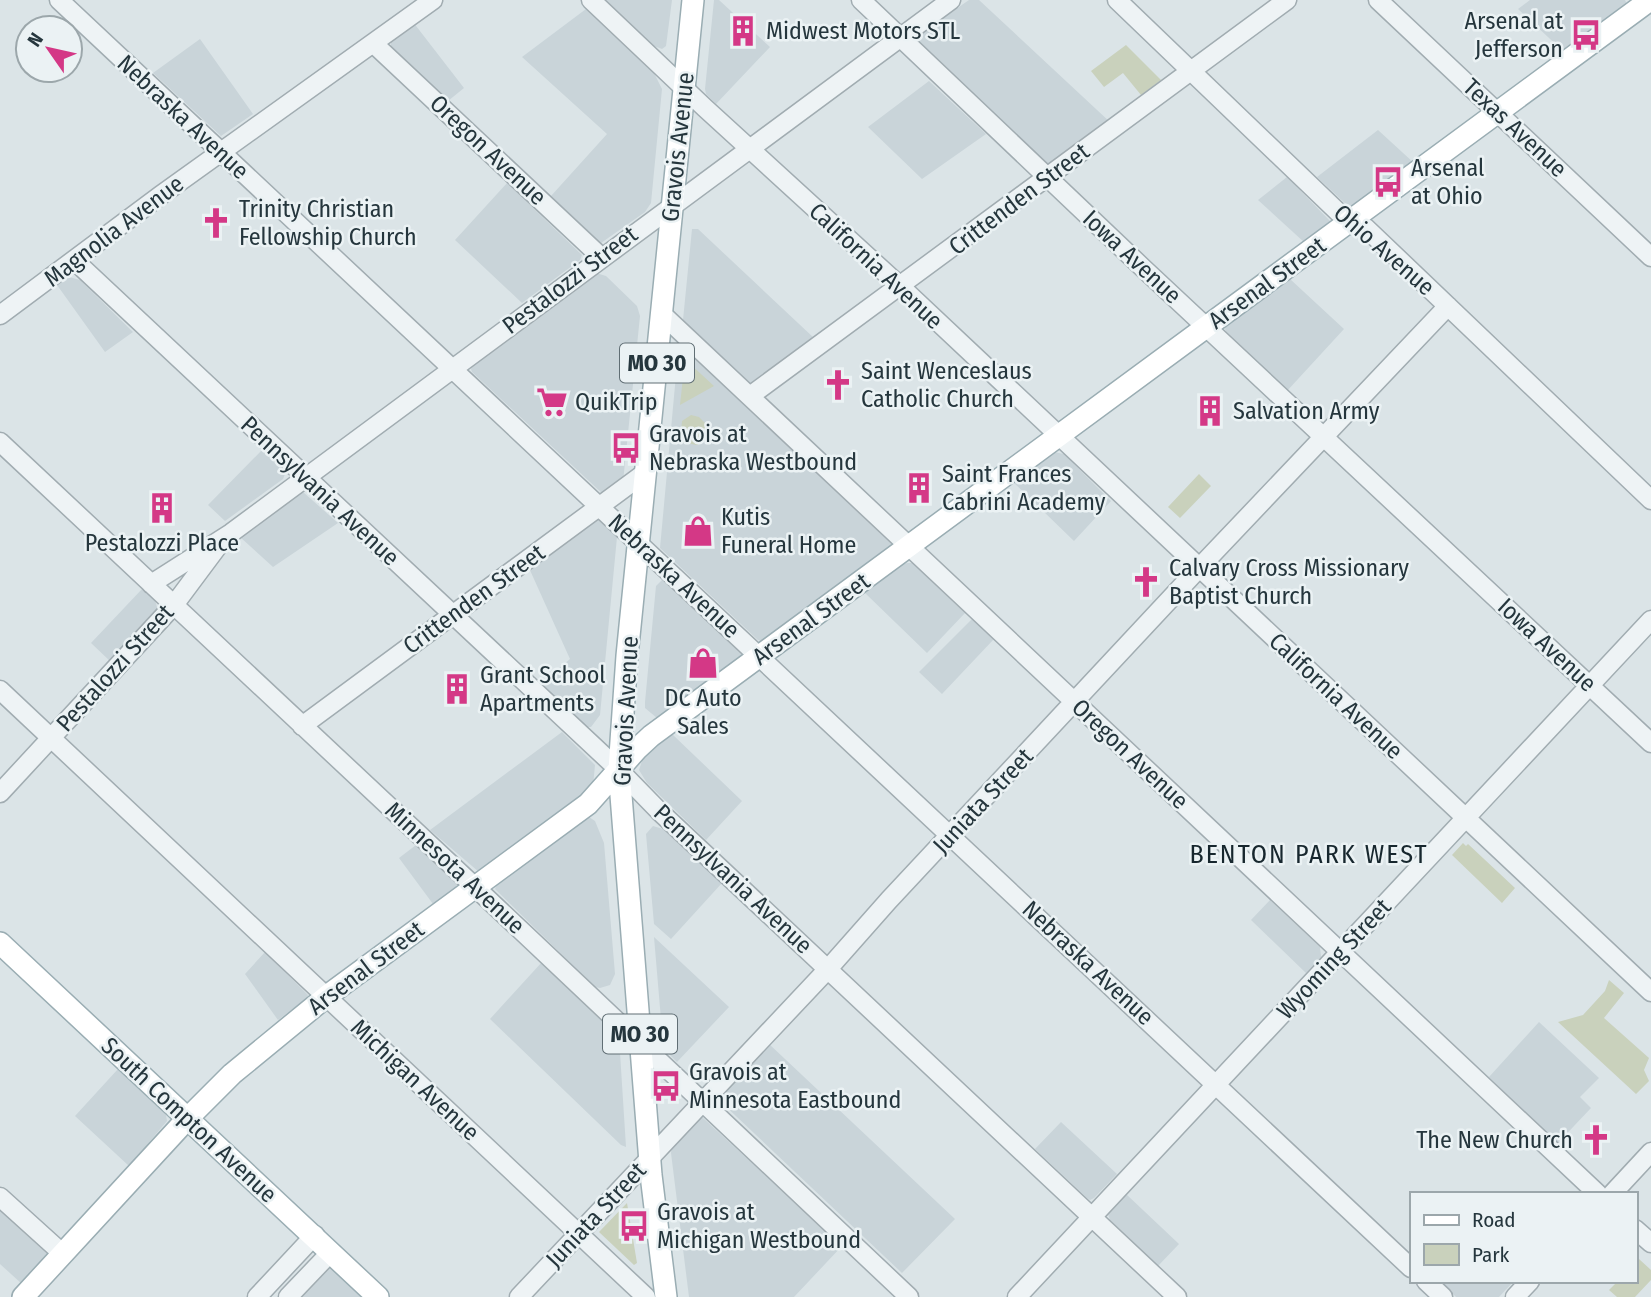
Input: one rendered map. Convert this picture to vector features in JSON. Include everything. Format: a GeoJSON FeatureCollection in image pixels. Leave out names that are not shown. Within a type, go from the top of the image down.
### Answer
{"type":"FeatureCollection","features":[{"type":"Feature","properties":{"kind":"main road","name":"Gravois Avenue"},"geometry":{"type":"LineString","coordinates":[[666,1297],[650,1157],[619,770],[621,719],[693,0]]}},
{"type":"Feature","properties":{"kind":"main road","name":"Arsenal Street"},"geometry":{"type":"LineString","coordinates":[[23,1297],[232,1074],[327,996],[588,804],[651,736],[1650,0]]}},
{"type":"Feature","properties":{"kind":"main road","name":"South Compton Avenue"},"geometry":{"type":"LineString","coordinates":[[0,943],[378,1297]]}},
{"type":"Feature","properties":{"kind":"street","name":"Nebraska Avenue"},"geometry":{"type":"LineString","coordinates":[[59,0],[1410,1267]]}},
{"type":"Feature","properties":{"kind":"street","name":"Magnolia Avenue"},"geometry":{"type":"LineString","coordinates":[[0,315],[433,0]]}},
{"type":"Feature","properties":{"kind":"street","name":"California Avenue"},"geometry":{"type":"LineString","coordinates":[[591,0],[748,149],[901,287],[1651,992]]}},
{"type":"Feature","properties":{"kind":"street","name":"Iowa Avenue"},"geometry":{"type":"LineString","coordinates":[[861,0],[1651,743]]}},
{"type":"Feature","properties":{"kind":"street","name":"Pestalozzi Street"},"geometry":{"type":"LineString","coordinates":[[151,584],[224,538],[950,0]]}},
{"type":"Feature","properties":{"kind":"street","name":"Ohio Avenue"},"geometry":{"type":"LineString","coordinates":[[1117,0],[1338,212],[1367,228],[1651,500]]}},
{"type":"Feature","properties":{"kind":"street","name":"Crittenden Street"},"geometry":{"type":"LineString","coordinates":[[750,396],[1287,0]]}},
{"type":"Feature","properties":{"kind":"street","name":"Texas Avenue"},"geometry":{"type":"LineString","coordinates":[[1378,0],[1651,257]]}},
{"type":"Feature","properties":{"kind":"street","name":"Oregon Avenue"},"geometry":{"type":"LineString","coordinates":[[374,44],[601,257]]}},
{"type":"Feature","properties":{"kind":"street","name":"Pennsylvania Avenue"},"geometry":{"type":"LineString","coordinates":[[74,260],[1177,1297]]}},
{"type":"Feature","properties":{"kind":"street","name":"Juniata Street"},"geometry":{"type":"LineString","coordinates":[[519,1297],[828,969],[1199,568],[1448,306]]}},
{"type":"Feature","properties":{"kind":"street","name":"Oregon Avenue"},"geometry":{"type":"LineString","coordinates":[[662,314],[1596,1192]]}},
{"type":"Feature","properties":{"kind":"street","name":"Minnesota Avenue"},"geometry":{"type":"LineString","coordinates":[[0,442],[909,1297]]}},
{"type":"Feature","properties":{"kind":"street","name":"Crittenden Street"},"geometry":{"type":"LineString","coordinates":[[302,726],[646,472]]}},
{"type":"Feature","properties":{"kind":"street","name":"Pestalozzi Street"},"geometry":{"type":"LineString","coordinates":[[0,793],[174,605],[224,538]]}},
{"type":"Feature","properties":{"kind":"street","name":"Wyoming Street"},"geometry":{"type":"LineString","coordinates":[[1017,1297],[1651,620]]}},
{"type":"Feature","properties":{"kind":"street","name":"Michigan Avenue"},"geometry":{"type":"LineString","coordinates":[[0,690],[646,1297]]}},
{"type":"Feature","properties":{"kind":"street"},"geometry":{"type":"LineString","coordinates":[[1614,1192],[1651,1152]]}},
{"type":"Feature","properties":{"kind":"street"},"geometry":{"type":"LineString","coordinates":[[0,1197],[63,1254]]}},
{"type":"Feature","properties":{"kind":"street"},"geometry":{"type":"LineString","coordinates":[[1637,1231],[1651,1243]]}},
{"type":"Feature","properties":{"kind":"street"},"geometry":{"type":"LineString","coordinates":[[257,1297],[315,1236]]}},
{"type":"Feature","properties":{"kind":"street"},"geometry":{"type":"LineString","coordinates":[[288,1297],[331,1252]]}},
{"type":"Feature","properties":{"kind":"street"},"geometry":{"type":"LineString","coordinates":[[1428,1283],[1443,1297]]}},
{"type":"Feature","properties":{"kind":"street"},"geometry":{"type":"LineString","coordinates":[[1515,1297],[1528,1283]]}},
{"type":"Feature","properties":{"kind":"shaded area"},"geometry":{"type":"Polygon","coordinates":[[[605,0],[672,0],[666,46],[662,49],[654,46],[605,0]]]}},
{"type":"Feature","properties":{"kind":"shaded area"},"geometry":{"type":"Polygon","coordinates":[[[714,0],[719,0],[770,47],[716,104],[706,94],[705,89],[714,0]]]}},
{"type":"Feature","properties":{"kind":"shaded area"},"geometry":{"type":"Polygon","coordinates":[[[969,0],[979,0],[1111,123],[1050,165],[1044,162],[920,45],[917,38],[920,34],[969,0]]]}},
{"type":"Feature","properties":{"kind":"shaded area"},"geometry":{"type":"Polygon","coordinates":[[[1530,0],[1625,0],[1626,6],[1565,53],[1518,9],[1530,0]]]}},
{"type":"Feature","properties":{"kind":"shaded area"},"geometry":{"type":"Polygon","coordinates":[[[586,9],[654,73],[662,89],[651,203],[645,212],[601,243],[551,196],[607,134],[522,57],[586,9]]]}},
{"type":"Feature","properties":{"kind":"shaded area"},"geometry":{"type":"Polygon","coordinates":[[[413,22],[464,88],[448,101],[391,48],[391,38],[413,22]]]}},
{"type":"Feature","properties":{"kind":"shaded area"},"geometry":{"type":"Polygon","coordinates":[[[200,39],[253,114],[221,136],[153,73],[200,39]]]}},
{"type":"Feature","properties":{"kind":"shaded area"},"geometry":{"type":"Polygon","coordinates":[[[929,81],[986,134],[922,179],[868,127],[929,81]]]}},
{"type":"Feature","properties":{"kind":"shaded area"},"geometry":{"type":"Polygon","coordinates":[[[1378,130],[1414,163],[1353,208],[1349,207],[1317,177],[1378,130]]]}},
{"type":"Feature","properties":{"kind":"shaded area"},"geometry":{"type":"Polygon","coordinates":[[[1287,177],[1331,222],[1305,243],[1258,200],[1287,177]]]}},
{"type":"Feature","properties":{"kind":"shaded area"},"geometry":{"type":"Polygon","coordinates":[[[507,183],[582,255],[580,260],[522,303],[455,240],[507,183]]]}},
{"type":"Feature","properties":{"kind":"shaded area"},"geometry":{"type":"Polygon","coordinates":[[[692,229],[698,229],[814,338],[752,385],[683,320],[692,229]]]}},
{"type":"Feature","properties":{"kind":"shaded area"},"geometry":{"type":"Polygon","coordinates":[[[596,273],[606,276],[637,306],[640,316],[623,482],[604,495],[471,369],[473,364],[596,273]]]}},
{"type":"Feature","properties":{"kind":"shaded area"},"geometry":{"type":"Polygon","coordinates":[[[69,277],[80,280],[133,332],[105,352],[57,285],[69,277]]]}},
{"type":"Feature","properties":{"kind":"shaded area"},"geometry":{"type":"Polygon","coordinates":[[[1290,279],[1344,329],[1287,391],[1227,334],[1225,329],[1228,323],[1290,279]]]}},
{"type":"Feature","properties":{"kind":"shaded area"},"geometry":{"type":"Polygon","coordinates":[[[686,355],[695,359],[894,546],[763,642],[660,548],[677,364],[686,355]]]}},
{"type":"Feature","properties":{"kind":"shaded area"},"geometry":{"type":"Polygon","coordinates":[[[262,450],[283,469],[283,479],[225,521],[208,505],[262,450]]]}},
{"type":"Feature","properties":{"kind":"shaded area"},"geometry":{"type":"Polygon","coordinates":[[[1054,452],[1064,454],[1111,501],[1074,541],[1012,481],[1054,452]]]}},
{"type":"Feature","properties":{"kind":"shaded area"},"geometry":{"type":"Polygon","coordinates":[[[303,492],[338,523],[273,567],[240,537],[303,492]]]}},
{"type":"Feature","properties":{"kind":"shaded area"},"geometry":{"type":"Polygon","coordinates":[[[598,518],[617,537],[600,715],[591,727],[586,727],[540,684],[570,659],[529,568],[598,518]]]}},
{"type":"Feature","properties":{"kind":"shaded area"},"geometry":{"type":"Polygon","coordinates":[[[912,563],[965,613],[927,653],[865,593],[902,564],[912,563]]]}},
{"type":"Feature","properties":{"kind":"shaded area"},"geometry":{"type":"Polygon","coordinates":[[[662,580],[743,654],[662,718],[657,718],[645,708],[645,702],[656,586],[662,580]]]}},
{"type":"Feature","properties":{"kind":"shaded area"},"geometry":{"type":"Polygon","coordinates":[[[142,589],[155,600],[158,611],[111,662],[91,643],[142,589]]]}},
{"type":"Feature","properties":{"kind":"shaded area"},"geometry":{"type":"Polygon","coordinates":[[[972,619],[994,639],[942,694],[919,672],[972,619]]]}},
{"type":"Feature","properties":{"kind":"shaded area"},"geometry":{"type":"Polygon","coordinates":[[[562,732],[595,765],[593,786],[589,791],[479,872],[430,830],[562,732]]]}},
{"type":"Feature","properties":{"kind":"shaded area"},"geometry":{"type":"Polygon","coordinates":[[[672,734],[742,801],[706,840],[647,783],[639,770],[644,755],[672,734]]]}},
{"type":"Feature","properties":{"kind":"shaded area"},"geometry":{"type":"Polygon","coordinates":[[[589,817],[595,821],[604,843],[615,974],[610,985],[600,988],[595,987],[495,889],[497,884],[582,819],[589,817]]]}},
{"type":"Feature","properties":{"kind":"shaded area"},"geometry":{"type":"Polygon","coordinates":[[[653,826],[663,829],[722,883],[671,939],[654,924],[646,834],[653,826]]]}},
{"type":"Feature","properties":{"kind":"shaded area"},"geometry":{"type":"Polygon","coordinates":[[[416,845],[457,884],[456,889],[433,904],[399,858],[416,845]]]}},
{"type":"Feature","properties":{"kind":"shaded area"},"geometry":{"type":"Polygon","coordinates":[[[1270,900],[1320,947],[1321,957],[1306,973],[1251,920],[1270,900]]]}},
{"type":"Feature","properties":{"kind":"shaded area"},"geometry":{"type":"Polygon","coordinates":[[[654,937],[729,1007],[677,1062],[666,1051],[663,1043],[654,937]]]}},
{"type":"Feature","properties":{"kind":"shaded area"},"geometry":{"type":"Polygon","coordinates":[[[265,952],[308,995],[278,1020],[245,974],[265,952]]]}},
{"type":"Feature","properties":{"kind":"shaded area"},"geometry":{"type":"Polygon","coordinates":[[[542,962],[619,1037],[626,1147],[490,1019],[542,962]]]}},
{"type":"Feature","properties":{"kind":"shaded area"},"geometry":{"type":"Polygon","coordinates":[[[1539,1022],[1599,1078],[1580,1097],[1591,1108],[1557,1144],[1489,1077],[1539,1022]]]}},
{"type":"Feature","properties":{"kind":"shaded area"},"geometry":{"type":"Polygon","coordinates":[[[768,1043],[955,1219],[902,1273],[720,1101],[718,1097],[768,1043]]]}},
{"type":"Feature","properties":{"kind":"shaded area"},"geometry":{"type":"Polygon","coordinates":[[[118,1069],[166,1115],[167,1121],[129,1166],[75,1116],[118,1069]]]}},
{"type":"Feature","properties":{"kind":"shaded area"},"geometry":{"type":"Polygon","coordinates":[[[702,1117],[842,1246],[794,1297],[689,1297],[671,1153],[672,1146],[702,1117]]]}},
{"type":"Feature","properties":{"kind":"shaded area"},"geometry":{"type":"Polygon","coordinates":[[[1061,1122],[1117,1174],[1090,1200],[1035,1149],[1061,1122]]]}},
{"type":"Feature","properties":{"kind":"shaded area"},"geometry":{"type":"Polygon","coordinates":[[[1126,1194],[1179,1244],[1158,1266],[1110,1220],[1108,1214],[1126,1194]]]}},
{"type":"Feature","properties":{"kind":"shaded area"},"geometry":{"type":"Polygon","coordinates":[[[0,1208],[47,1252],[47,1256],[22,1284],[0,1264],[0,1208]]]}},
{"type":"Feature","properties":{"kind":"shaded area"},"geometry":{"type":"Polygon","coordinates":[[[327,1265],[331,1266],[364,1297],[295,1297],[327,1265]]]}},
{"type":"Feature","properties":{"kind":"shaded area"},"geometry":{"type":"Polygon","coordinates":[[[1442,1283],[1512,1283],[1499,1297],[1456,1297],[1442,1283]]]}},
{"type":"Feature","properties":{"kind":"green space"},"geometry":{"type":"Polygon","coordinates":[[[1126,45],[1161,80],[1141,95],[1123,73],[1104,87],[1091,71],[1126,45]]]}},
{"type":"Feature","properties":{"kind":"green space"},"geometry":{"type":"Polygon","coordinates":[[[689,363],[714,386],[680,405],[684,368],[689,363]]]}},
{"type":"Feature","properties":{"kind":"green space"},"geometry":{"type":"Polygon","coordinates":[[[691,415],[699,417],[706,424],[707,439],[697,445],[680,442],[682,421],[691,415]]]}},
{"type":"Feature","properties":{"kind":"green space"},"geometry":{"type":"Polygon","coordinates":[[[1199,474],[1211,486],[1180,518],[1168,507],[1199,474]]]}},
{"type":"Feature","properties":{"kind":"green space"},"geometry":{"type":"Polygon","coordinates":[[[1463,843],[1466,846],[1468,844],[1515,888],[1502,903],[1452,855],[1463,843]]]}},
{"type":"Feature","properties":{"kind":"green space"},"geometry":{"type":"Polygon","coordinates":[[[1609,980],[1624,993],[1604,1018],[1649,1058],[1644,1070],[1649,1081],[1636,1094],[1558,1022],[1583,1015],[1605,991],[1609,980]]]}},
{"type":"Feature","properties":{"kind":"green space"},"geometry":{"type":"Polygon","coordinates":[[[627,1203],[637,1263],[634,1265],[599,1232],[627,1203]]]}},
{"type":"Feature","properties":{"kind":"green space"},"geometry":{"type":"Polygon","coordinates":[[[1639,1259],[1651,1270],[1651,1280],[1635,1297],[1617,1297],[1609,1290],[1616,1283],[1637,1283],[1639,1259]]]}},
{"type":"Feature","properties":{"kind":"place","name":"Midwest Motors STL"},"geometry":{"type":"Point","coordinates":[743,31]}},
{"type":"Feature","properties":{"kind":"place","name":"Arsenal at Jefferson"},"geometry":{"type":"Point","coordinates":[1586,35]}},
{"type":"Feature","properties":{"kind":"place","name":"Arsenal at Ohio"},"geometry":{"type":"Point","coordinates":[1388,182]}},
{"type":"Feature","properties":{"kind":"place","name":"Trinity Christian Fellowship Church"},"geometry":{"type":"Point","coordinates":[216,223]}},
{"type":"Feature","properties":{"kind":"place","name":"Saint Wenceslaus Catholic Church"},"geometry":{"type":"Point","coordinates":[838,385]}},
{"type":"Feature","properties":{"kind":"place","name":"QuikTrip"},"geometry":{"type":"Point","coordinates":[552,402]}},
{"type":"Feature","properties":{"kind":"place","name":"Salvation Army"},"geometry":{"type":"Point","coordinates":[1210,411]}},
{"type":"Feature","properties":{"kind":"place","name":"Gravois at Nebraska Westbound"},"geometry":{"type":"Point","coordinates":[626,448]}},
{"type":"Feature","properties":{"kind":"place","name":"Saint Frances Cabrini Academy"},"geometry":{"type":"Point","coordinates":[919,488]}},
{"type":"Feature","properties":{"kind":"place","name":"Pestalozzi Place"},"geometry":{"type":"Point","coordinates":[162,508]}},
{"type":"Feature","properties":{"kind":"place","name":"Kutis Funeral Home"},"geometry":{"type":"Point","coordinates":[698,531]}},
{"type":"Feature","properties":{"kind":"place","name":"Calvary Cross Missionary Baptist Church"},"geometry":{"type":"Point","coordinates":[1146,582]}},
{"type":"Feature","properties":{"kind":"place","name":"DC Auto Sales"},"geometry":{"type":"Point","coordinates":[703,663]}},
{"type":"Feature","properties":{"kind":"place","name":"Grant School Apartments"},"geometry":{"type":"Point","coordinates":[457,689]}},
{"type":"Feature","properties":{"kind":"place","name":"Gravois at Minnesota Eastbound"},"geometry":{"type":"Point","coordinates":[666,1086]}},
{"type":"Feature","properties":{"kind":"place","name":"The New Church"},"geometry":{"type":"Point","coordinates":[1596,1140]}},
{"type":"Feature","properties":{"kind":"place","name":"Gravois at Michigan Westbound"},"geometry":{"type":"Point","coordinates":[634,1226]}},
{"type":"Feature","properties":{"kind":"district","name":"BENTON PARK WEST"},"geometry":{"type":"Point","coordinates":[1309,854]}}]}
